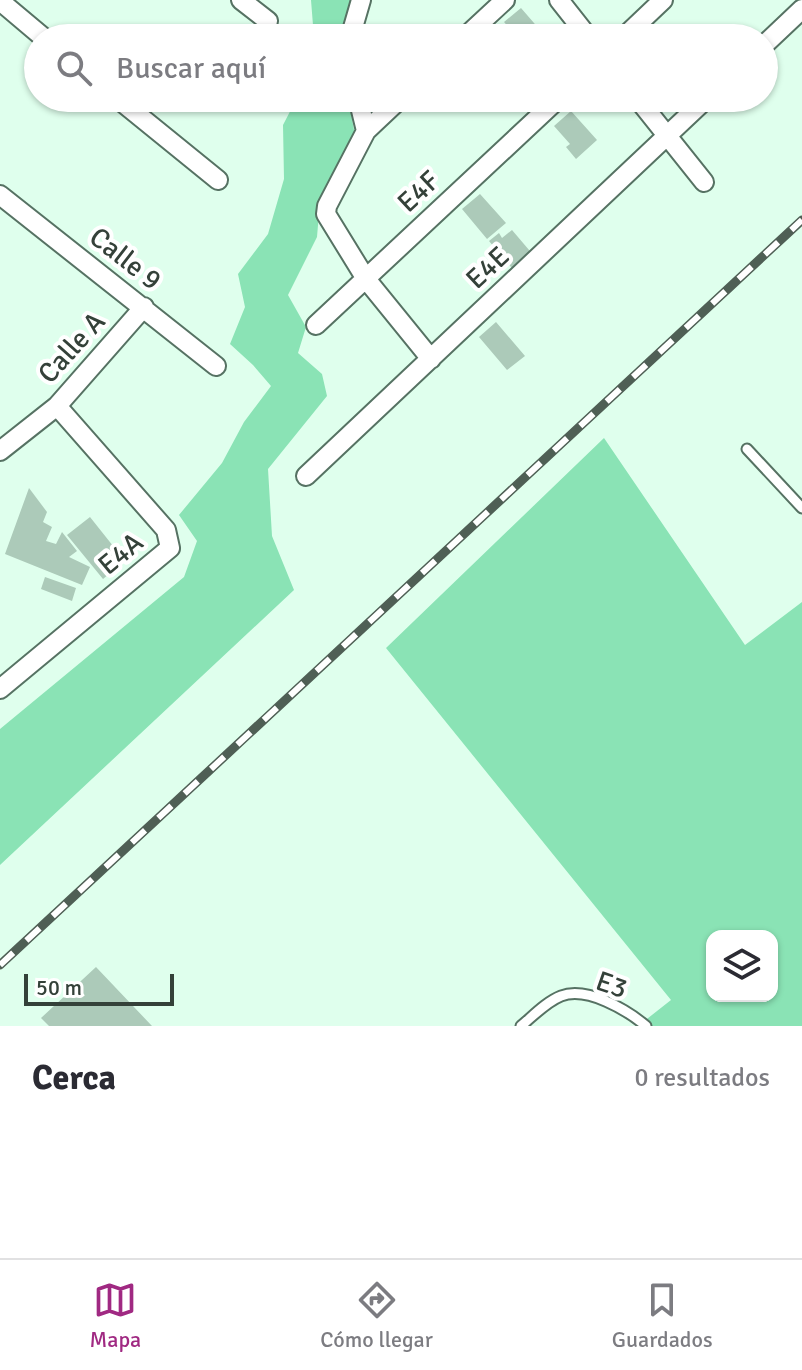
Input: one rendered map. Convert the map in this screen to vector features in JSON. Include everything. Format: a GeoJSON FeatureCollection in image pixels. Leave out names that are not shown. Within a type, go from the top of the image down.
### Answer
{"type":"FeatureCollection","features":[{"type":"Feature","properties":{"kind":"street"},"geometry":{"type":"LineString","coordinates":[[241,0],[268,21]]}},
{"type":"Feature","properties":{"kind":"street"},"geometry":{"type":"LineString","coordinates":[[354,24],[361,0]]}},
{"type":"Feature","properties":{"kind":"street"},"geometry":{"type":"LineString","coordinates":[[479,24],[505,0]]}},
{"type":"Feature","properties":{"kind":"street"},"geometry":{"type":"LineString","coordinates":[[559,0],[578,24]]}},
{"type":"Feature","properties":{"kind":"street"},"geometry":{"type":"LineString","coordinates":[[638,24],[663,0]]}},
{"type":"Feature","properties":{"kind":"street"},"geometry":{"type":"LineString","coordinates":[[0,1],[27,24]]}},
{"type":"Feature","properties":{"kind":"street"},"geometry":{"type":"LineString","coordinates":[[778,32],[802,9]]}},
{"type":"Feature","properties":{"kind":"street"},"geometry":{"type":"LineString","coordinates":[[134,112],[218,180]]}},
{"type":"Feature","properties":{"kind":"street"},"geometry":{"type":"LineString","coordinates":[[361,112],[366,131]]}},
{"type":"Feature","properties":{"kind":"street"},"geometry":{"type":"LineString","coordinates":[[386,112],[366,131],[327,206],[326,214],[366,279],[431,359]]}},
{"type":"Feature","properties":{"kind":"street","name":"E4F"},"geometry":{"type":"LineString","coordinates":[[316,325],[544,112]]}},
{"type":"Feature","properties":{"kind":"street"},"geometry":{"type":"LineString","coordinates":[[648,112],[704,182]]}},
{"type":"Feature","properties":{"kind":"street","name":"E4E"},"geometry":{"type":"LineString","coordinates":[[306,476],[692,112]]}},
{"type":"Feature","properties":{"kind":"street","name":"Calle 9"},"geometry":{"type":"LineString","coordinates":[[0,195],[216,366]]}},
{"type":"Feature","properties":{"kind":"street","name":"Calle A"},"geometry":{"type":"LineString","coordinates":[[0,451],[57,406],[144,307]]}},
{"type":"Feature","properties":{"kind":"street","name":"E4A"},"geometry":{"type":"LineString","coordinates":[[0,689],[170,548],[166,530],[57,406]]}},
{"type":"Feature","properties":{"kind":"lane"},"geometry":{"type":"LineString","coordinates":[[747,449],[802,508]]}},
{"type":"Feature","properties":{"kind":"lane","name":"E3"},"geometry":{"type":"LineString","coordinates":[[521,1026],[548,1003],[564,995],[585,996],[624,1008],[646,1026]]}},
{"type":"Feature","properties":{"kind":"green space"},"geometry":{"type":"Polygon","coordinates":[[[311,0],[351,0],[345,24],[313,24],[311,0]]]}},
{"type":"Feature","properties":{"kind":"green space"},"geometry":{"type":"Polygon","coordinates":[[[290,112],[351,112],[355,135],[320,201],[317,237],[288,295],[306,327],[298,353],[322,374],[327,396],[268,469],[272,536],[294,590],[0,865],[0,729],[184,577],[197,541],[179,515],[222,463],[244,422],[271,386],[230,344],[245,307],[238,274],[268,234],[284,179],[283,125],[290,112]]]}},
{"type":"Feature","properties":{"kind":"green space"},"geometry":{"type":"Polygon","coordinates":[[[604,438],[745,645],[802,602],[802,1026],[638,1026],[671,1000],[386,648],[604,438]]]}},
{"type":"Feature","properties":{"kind":"building"},"geometry":{"type":"Polygon","coordinates":[[[521,8],[535,24],[506,24],[504,22],[521,8]]]}},
{"type":"Feature","properties":{"kind":"building"},"geometry":{"type":"Polygon","coordinates":[[[572,112],[597,140],[576,159],[566,147],[570,144],[554,126],[572,112]]]}},
{"type":"Feature","properties":{"kind":"building"},"geometry":{"type":"Polygon","coordinates":[[[480,194],[506,223],[487,239],[462,209],[480,194]]]}},
{"type":"Feature","properties":{"kind":"building"},"geometry":{"type":"Polygon","coordinates":[[[512,230],[535,257],[516,273],[489,241],[499,233],[502,238],[512,230]]]}},
{"type":"Feature","properties":{"kind":"building"},"geometry":{"type":"Polygon","coordinates":[[[496,322],[525,356],[507,370],[479,337],[496,322]]]}},
{"type":"Feature","properties":{"kind":"building"},"geometry":{"type":"Polygon","coordinates":[[[29,488],[47,512],[43,522],[52,527],[46,541],[56,544],[62,532],[77,551],[69,557],[90,567],[82,585],[5,554],[29,488]]]}},
{"type":"Feature","properties":{"kind":"building"},"geometry":{"type":"Polygon","coordinates":[[[90,517],[125,561],[103,579],[67,535],[90,517]]]}},
{"type":"Feature","properties":{"kind":"building"},"geometry":{"type":"Polygon","coordinates":[[[45,577],[76,588],[72,601],[41,589],[45,577]]]}},
{"type":"Feature","properties":{"kind":"building"},"geometry":{"type":"Polygon","coordinates":[[[96,967],[152,1026],[49,1026],[41,1018],[96,967]]]}},
{"type":"Feature","properties":{"kind":"railway"},"geometry":{"type":"LineString","coordinates":[[0,965],[802,220]]}}]}
